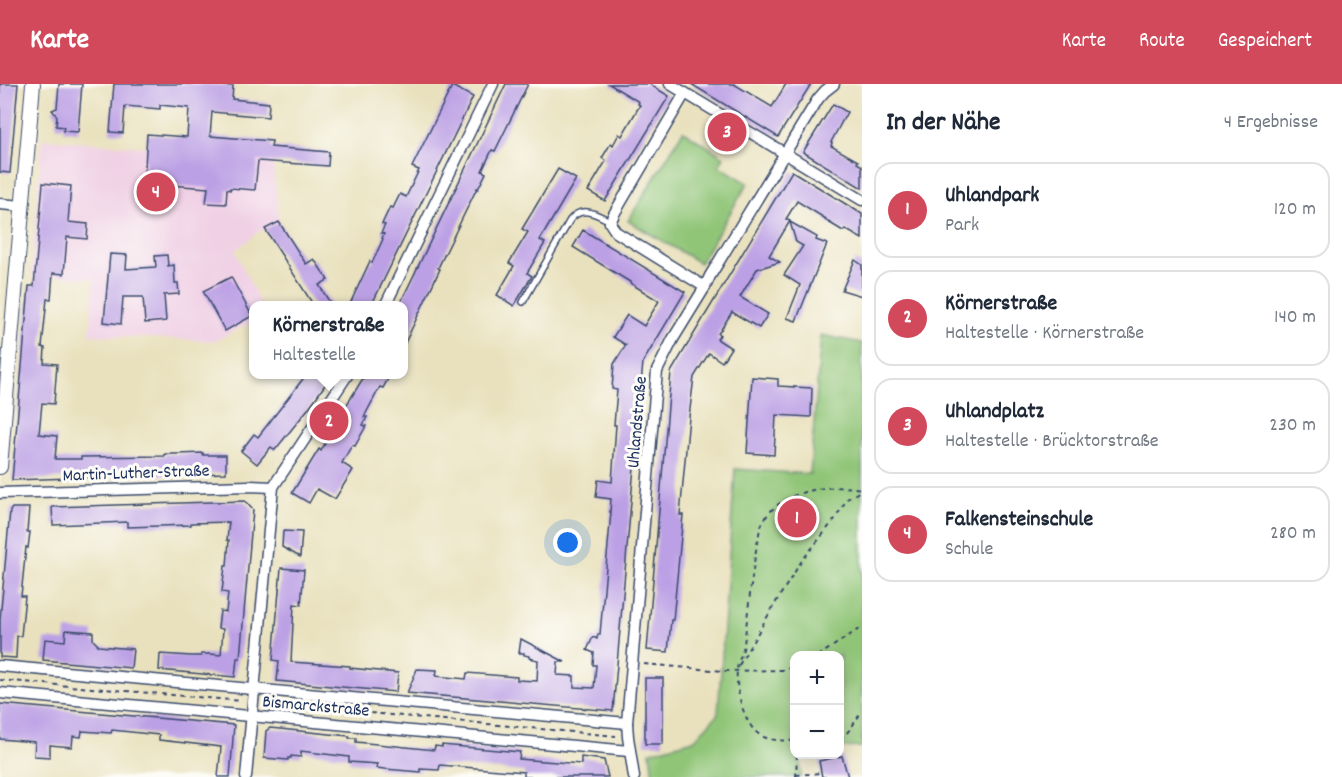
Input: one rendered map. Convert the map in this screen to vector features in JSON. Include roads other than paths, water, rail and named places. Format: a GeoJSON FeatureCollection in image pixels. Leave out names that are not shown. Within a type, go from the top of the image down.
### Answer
{"type":"FeatureCollection","features":[{"type":"Feature","properties":{"kind":"street"},"geometry":{"type":"LineString","coordinates":[[0,467],[33,84]]}},
{"type":"Feature","properties":{"kind":"street"},"geometry":{"type":"LineString","coordinates":[[387,301],[493,84]]}},
{"type":"Feature","properties":{"kind":"street"},"geometry":{"type":"LineString","coordinates":[[670,84],[862,200]]}},
{"type":"Feature","properties":{"kind":"street","name":"Uhlandstraße"},"geometry":{"type":"LineString","coordinates":[[634,777],[627,723],[656,376],[667,350],[710,276],[818,99],[834,84]]}},
{"type":"Feature","properties":{"kind":"street"},"geometry":{"type":"LineString","coordinates":[[685,93],[610,220],[616,232],[705,287]]}},
{"type":"Feature","properties":{"kind":"street"},"geometry":{"type":"LineString","coordinates":[[0,204],[22,206]]}},
{"type":"Feature","properties":{"kind":"street"},"geometry":{"type":"LineString","coordinates":[[246,777],[273,487],[345,379]]}},
{"type":"Feature","properties":{"kind":"street","name":"Martin-Luther-Straße"},"geometry":{"type":"LineString","coordinates":[[0,493],[273,487]]}},
{"type":"Feature","properties":{"kind":"street","name":"Bismarckstraße"},"geometry":{"type":"LineString","coordinates":[[0,666],[627,723]]}},
{"type":"Feature","properties":{"kind":"street","name":"Bismarckstraße"},"geometry":{"type":"LineString","coordinates":[[0,693],[629,751]]}},
{"type":"Feature","properties":{"kind":"lane"},"geometry":{"type":"LineString","coordinates":[[523,302],[575,214],[588,211],[610,220]]}},
{"type":"Feature","properties":{"kind":"place","name":"Uhlandplatz"},"geometry":{"type":"Point","coordinates":[727,132]}},
{"type":"Feature","properties":{"kind":"place","name":"Falkensteinschule"},"geometry":{"type":"Point","coordinates":[156,192]}},
{"type":"Feature","properties":{"kind":"place","name":"Körnerstraße"},"geometry":{"type":"Point","coordinates":[329,421]}},
{"type":"Feature","properties":{"kind":"place","name":"Uhlandpark"},"geometry":{"type":"Point","coordinates":[797,518]}}]}
